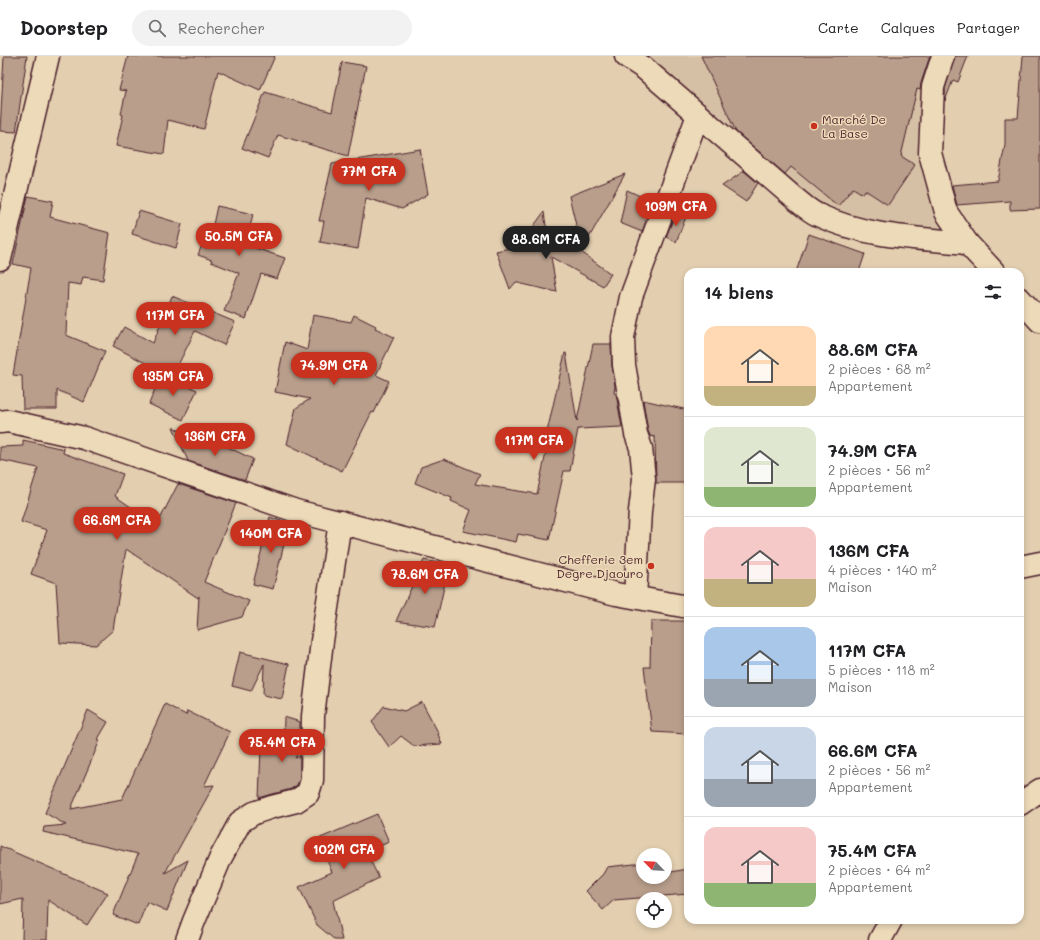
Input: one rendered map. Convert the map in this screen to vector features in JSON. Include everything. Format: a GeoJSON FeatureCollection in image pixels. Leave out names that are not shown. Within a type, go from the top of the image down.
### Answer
{"type":"FeatureCollection","features":[{"type":"Feature","properties":{"kind":"street"},"geometry":{"type":"LineString","coordinates":[[0,259],[48,56]]}},
{"type":"Feature","properties":{"kind":"street"},"geometry":{"type":"LineString","coordinates":[[626,56],[644,68],[793,197],[817,215],[847,226],[880,233],[967,244]]}},
{"type":"Feature","properties":{"kind":"street"},"geometry":{"type":"LineString","coordinates":[[943,56],[933,87],[930,153],[946,212],[967,244],[990,268]]}},
{"type":"Feature","properties":{"kind":"street"},"geometry":{"type":"LineString","coordinates":[[635,597],[640,511],[644,479],[641,448],[636,434],[624,365],[624,337],[631,297],[698,114]]}},
{"type":"Feature","properties":{"kind":"street"},"geometry":{"type":"LineString","coordinates":[[1024,303],[1040,321]]}},
{"type":"Feature","properties":{"kind":"street"},"geometry":{"type":"LineString","coordinates":[[3,417],[84,438],[296,511],[616,594],[684,606]]}},
{"type":"Feature","properties":{"kind":"street"},"geometry":{"type":"LineString","coordinates":[[187,940],[221,857],[240,822],[254,813],[272,806],[296,801],[308,793],[312,780],[313,716],[322,641],[340,522]]}},
{"type":"Feature","properties":{"kind":"street"},"geometry":{"type":"LineString","coordinates":[[1024,566],[1040,563]]}},
{"type":"Feature","properties":{"kind":"street"},"geometry":{"type":"LineString","coordinates":[[1024,801],[1040,790]]}},
{"type":"Feature","properties":{"kind":"street"},"geometry":{"type":"LineString","coordinates":[[880,940],[889,924]]}},
{"type":"Feature","properties":{"kind":"shaded area","name":"Marché De La Base"},"geometry":{"type":"Polygon","coordinates":[[[618,56],[935,56],[931,166],[963,226],[948,244],[818,212],[618,56]]]}},
{"type":"Feature","properties":{"kind":"building"},"geometry":{"type":"Polygon","coordinates":[[[4,56],[27,56],[16,132],[0,131],[4,56]]]}},
{"type":"Feature","properties":{"kind":"building"},"geometry":{"type":"Polygon","coordinates":[[[128,56],[275,56],[260,90],[218,71],[204,129],[168,120],[164,154],[116,146],[123,115],[121,114],[126,91],[119,90],[128,56]]]}},
{"type":"Feature","properties":{"kind":"building","name":"Marché De La Base"},"geometry":{"type":"Polygon","coordinates":[[[701,56],[930,56],[920,90],[917,89],[901,156],[915,165],[888,205],[865,190],[863,194],[853,188],[838,206],[791,167],[785,174],[736,132],[701,56]]]}},
{"type":"Feature","properties":{"kind":"building"},"geometry":{"type":"Polygon","coordinates":[[[955,56],[968,56],[958,82],[953,80],[945,101],[945,89],[955,56]]]}},
{"type":"Feature","properties":{"kind":"building"},"geometry":{"type":"Polygon","coordinates":[[[1023,56],[1040,56],[1040,209],[1010,210],[1010,201],[957,205],[952,185],[998,181],[1005,145],[1005,118],[1018,118],[1023,56]]]}},
{"type":"Feature","properties":{"kind":"building"},"geometry":{"type":"Polygon","coordinates":[[[342,62],[366,66],[348,156],[278,135],[268,158],[242,148],[265,92],[332,112],[342,62]]]}},
{"type":"Feature","properties":{"kind":"building"},"geometry":{"type":"Polygon","coordinates":[[[420,149],[428,194],[402,209],[366,198],[358,249],[320,242],[324,221],[319,221],[332,164],[420,149]]]}},
{"type":"Feature","properties":{"kind":"building"},"geometry":{"type":"Polygon","coordinates":[[[744,171],[758,183],[746,202],[722,186],[744,171]]]}},
{"type":"Feature","properties":{"kind":"building"},"geometry":{"type":"Polygon","coordinates":[[[625,174],[582,250],[569,196],[625,174]]]}},
{"type":"Feature","properties":{"kind":"building"},"geometry":{"type":"Polygon","coordinates":[[[627,190],[653,202],[642,232],[620,223],[627,190]]]}},
{"type":"Feature","properties":{"kind":"building"},"geometry":{"type":"Polygon","coordinates":[[[28,196],[53,201],[50,217],[110,233],[103,280],[83,277],[81,285],[68,283],[66,335],[105,351],[84,402],[57,390],[57,409],[23,409],[22,376],[13,375],[31,268],[13,264],[28,196]]]}},
{"type":"Feature","properties":{"kind":"building"},"geometry":{"type":"Polygon","coordinates":[[[217,206],[253,214],[246,245],[285,258],[277,279],[261,274],[246,319],[224,311],[239,273],[198,255],[207,232],[211,234],[217,206]]]}},
{"type":"Feature","properties":{"kind":"building"},"geometry":{"type":"Polygon","coordinates":[[[139,211],[182,224],[176,248],[132,234],[139,211]]]}},
{"type":"Feature","properties":{"kind":"building"},"geometry":{"type":"Polygon","coordinates":[[[544,212],[546,226],[611,274],[603,286],[551,257],[557,292],[516,282],[510,289],[496,251],[519,246],[544,212]]]}},
{"type":"Feature","properties":{"kind":"building"},"geometry":{"type":"Polygon","coordinates":[[[676,212],[686,217],[676,242],[666,237],[676,212]]]}},
{"type":"Feature","properties":{"kind":"building"},"geometry":{"type":"Polygon","coordinates":[[[809,234],[865,254],[860,268],[797,268],[809,234]]]}},
{"type":"Feature","properties":{"kind":"building"},"geometry":{"type":"Polygon","coordinates":[[[172,296],[235,322],[224,345],[195,331],[172,377],[113,346],[124,327],[153,343],[172,296]]]}},
{"type":"Feature","properties":{"kind":"building"},"geometry":{"type":"Polygon","coordinates":[[[313,315],[351,322],[354,315],[376,326],[375,328],[394,337],[376,375],[389,381],[374,413],[372,412],[342,471],[287,444],[296,408],[310,399],[275,392],[285,342],[307,350],[313,315]]]}},
{"type":"Feature","properties":{"kind":"building"},"geometry":{"type":"Polygon","coordinates":[[[593,344],[611,344],[615,386],[614,393],[616,394],[622,427],[578,429],[570,471],[564,471],[549,540],[518,534],[516,542],[463,531],[471,510],[451,501],[452,498],[415,483],[421,467],[444,459],[480,474],[475,484],[537,494],[551,430],[547,432],[565,353],[577,421],[593,344]]]}},
{"type":"Feature","properties":{"kind":"building"},"geometry":{"type":"Polygon","coordinates":[[[161,374],[197,390],[183,420],[149,404],[161,374]]]}},
{"type":"Feature","properties":{"kind":"building"},"geometry":{"type":"Polygon","coordinates":[[[643,400],[684,409],[684,483],[656,483],[655,437],[650,436],[643,400]]]}},
{"type":"Feature","properties":{"kind":"building"},"geometry":{"type":"Polygon","coordinates":[[[173,427],[208,446],[221,444],[253,459],[245,480],[188,461],[173,427]]]}},
{"type":"Feature","properties":{"kind":"building"},"geometry":{"type":"Polygon","coordinates":[[[23,440],[64,449],[63,453],[123,474],[115,496],[157,525],[178,484],[236,503],[204,582],[249,601],[242,617],[197,630],[199,596],[198,598],[126,549],[113,630],[96,645],[60,643],[56,583],[31,574],[47,530],[21,522],[38,468],[0,460],[0,447],[23,446],[23,440]]]}},
{"type":"Feature","properties":{"kind":"building"},"geometry":{"type":"Polygon","coordinates":[[[270,517],[289,524],[273,589],[253,584],[270,517]]]}},
{"type":"Feature","properties":{"kind":"building"},"geometry":{"type":"Polygon","coordinates":[[[424,560],[449,565],[435,627],[396,621],[424,560]]]}},
{"type":"Feature","properties":{"kind":"building"},"geometry":{"type":"Polygon","coordinates":[[[651,621],[684,621],[684,734],[652,732],[644,667],[650,667],[651,621]]]}},
{"type":"Feature","properties":{"kind":"building"},"geometry":{"type":"Polygon","coordinates":[[[240,652],[289,664],[282,699],[263,695],[264,664],[251,691],[232,686],[240,652]]]}},
{"type":"Feature","properties":{"kind":"building"},"geometry":{"type":"Polygon","coordinates":[[[422,702],[439,734],[442,744],[414,746],[401,736],[389,747],[372,722],[384,706],[404,711],[422,702]]]}},
{"type":"Feature","properties":{"kind":"building"},"geometry":{"type":"Polygon","coordinates":[[[165,704],[186,715],[187,711],[230,732],[204,786],[214,785],[165,873],[188,860],[167,911],[147,902],[138,925],[113,915],[138,854],[43,832],[44,827],[66,825],[45,813],[88,710],[108,722],[98,739],[100,740],[71,809],[122,799],[165,704]]]}},
{"type":"Feature","properties":{"kind":"building"},"geometry":{"type":"Polygon","coordinates":[[[284,717],[300,722],[300,750],[295,758],[300,756],[300,778],[297,785],[291,789],[259,798],[261,748],[283,749],[284,717]]]}},
{"type":"Feature","properties":{"kind":"building"},"geometry":{"type":"Polygon","coordinates":[[[377,814],[389,842],[366,852],[379,878],[333,901],[342,940],[335,940],[317,925],[299,887],[332,872],[318,839],[377,814]]]}},
{"type":"Feature","properties":{"kind":"building"},"geometry":{"type":"Polygon","coordinates":[[[0,846],[108,893],[87,925],[48,900],[47,940],[22,940],[23,899],[0,904],[0,846]]]}},
{"type":"Feature","properties":{"kind":"building"},"geometry":{"type":"Polygon","coordinates":[[[636,864],[636,884],[672,884],[672,872],[684,870],[684,894],[672,895],[672,892],[636,892],[636,898],[614,900],[603,910],[586,891],[603,874],[607,867],[636,864]]]}},
{"type":"Feature","properties":{"kind":"place","name":"Marché De La Base"},"geometry":{"type":"Point","coordinates":[814,126]}},
{"type":"Feature","properties":{"kind":"place","name":"Chefferie 3em Degre Djaouro"},"geometry":{"type":"Point","coordinates":[651,566]}}]}
